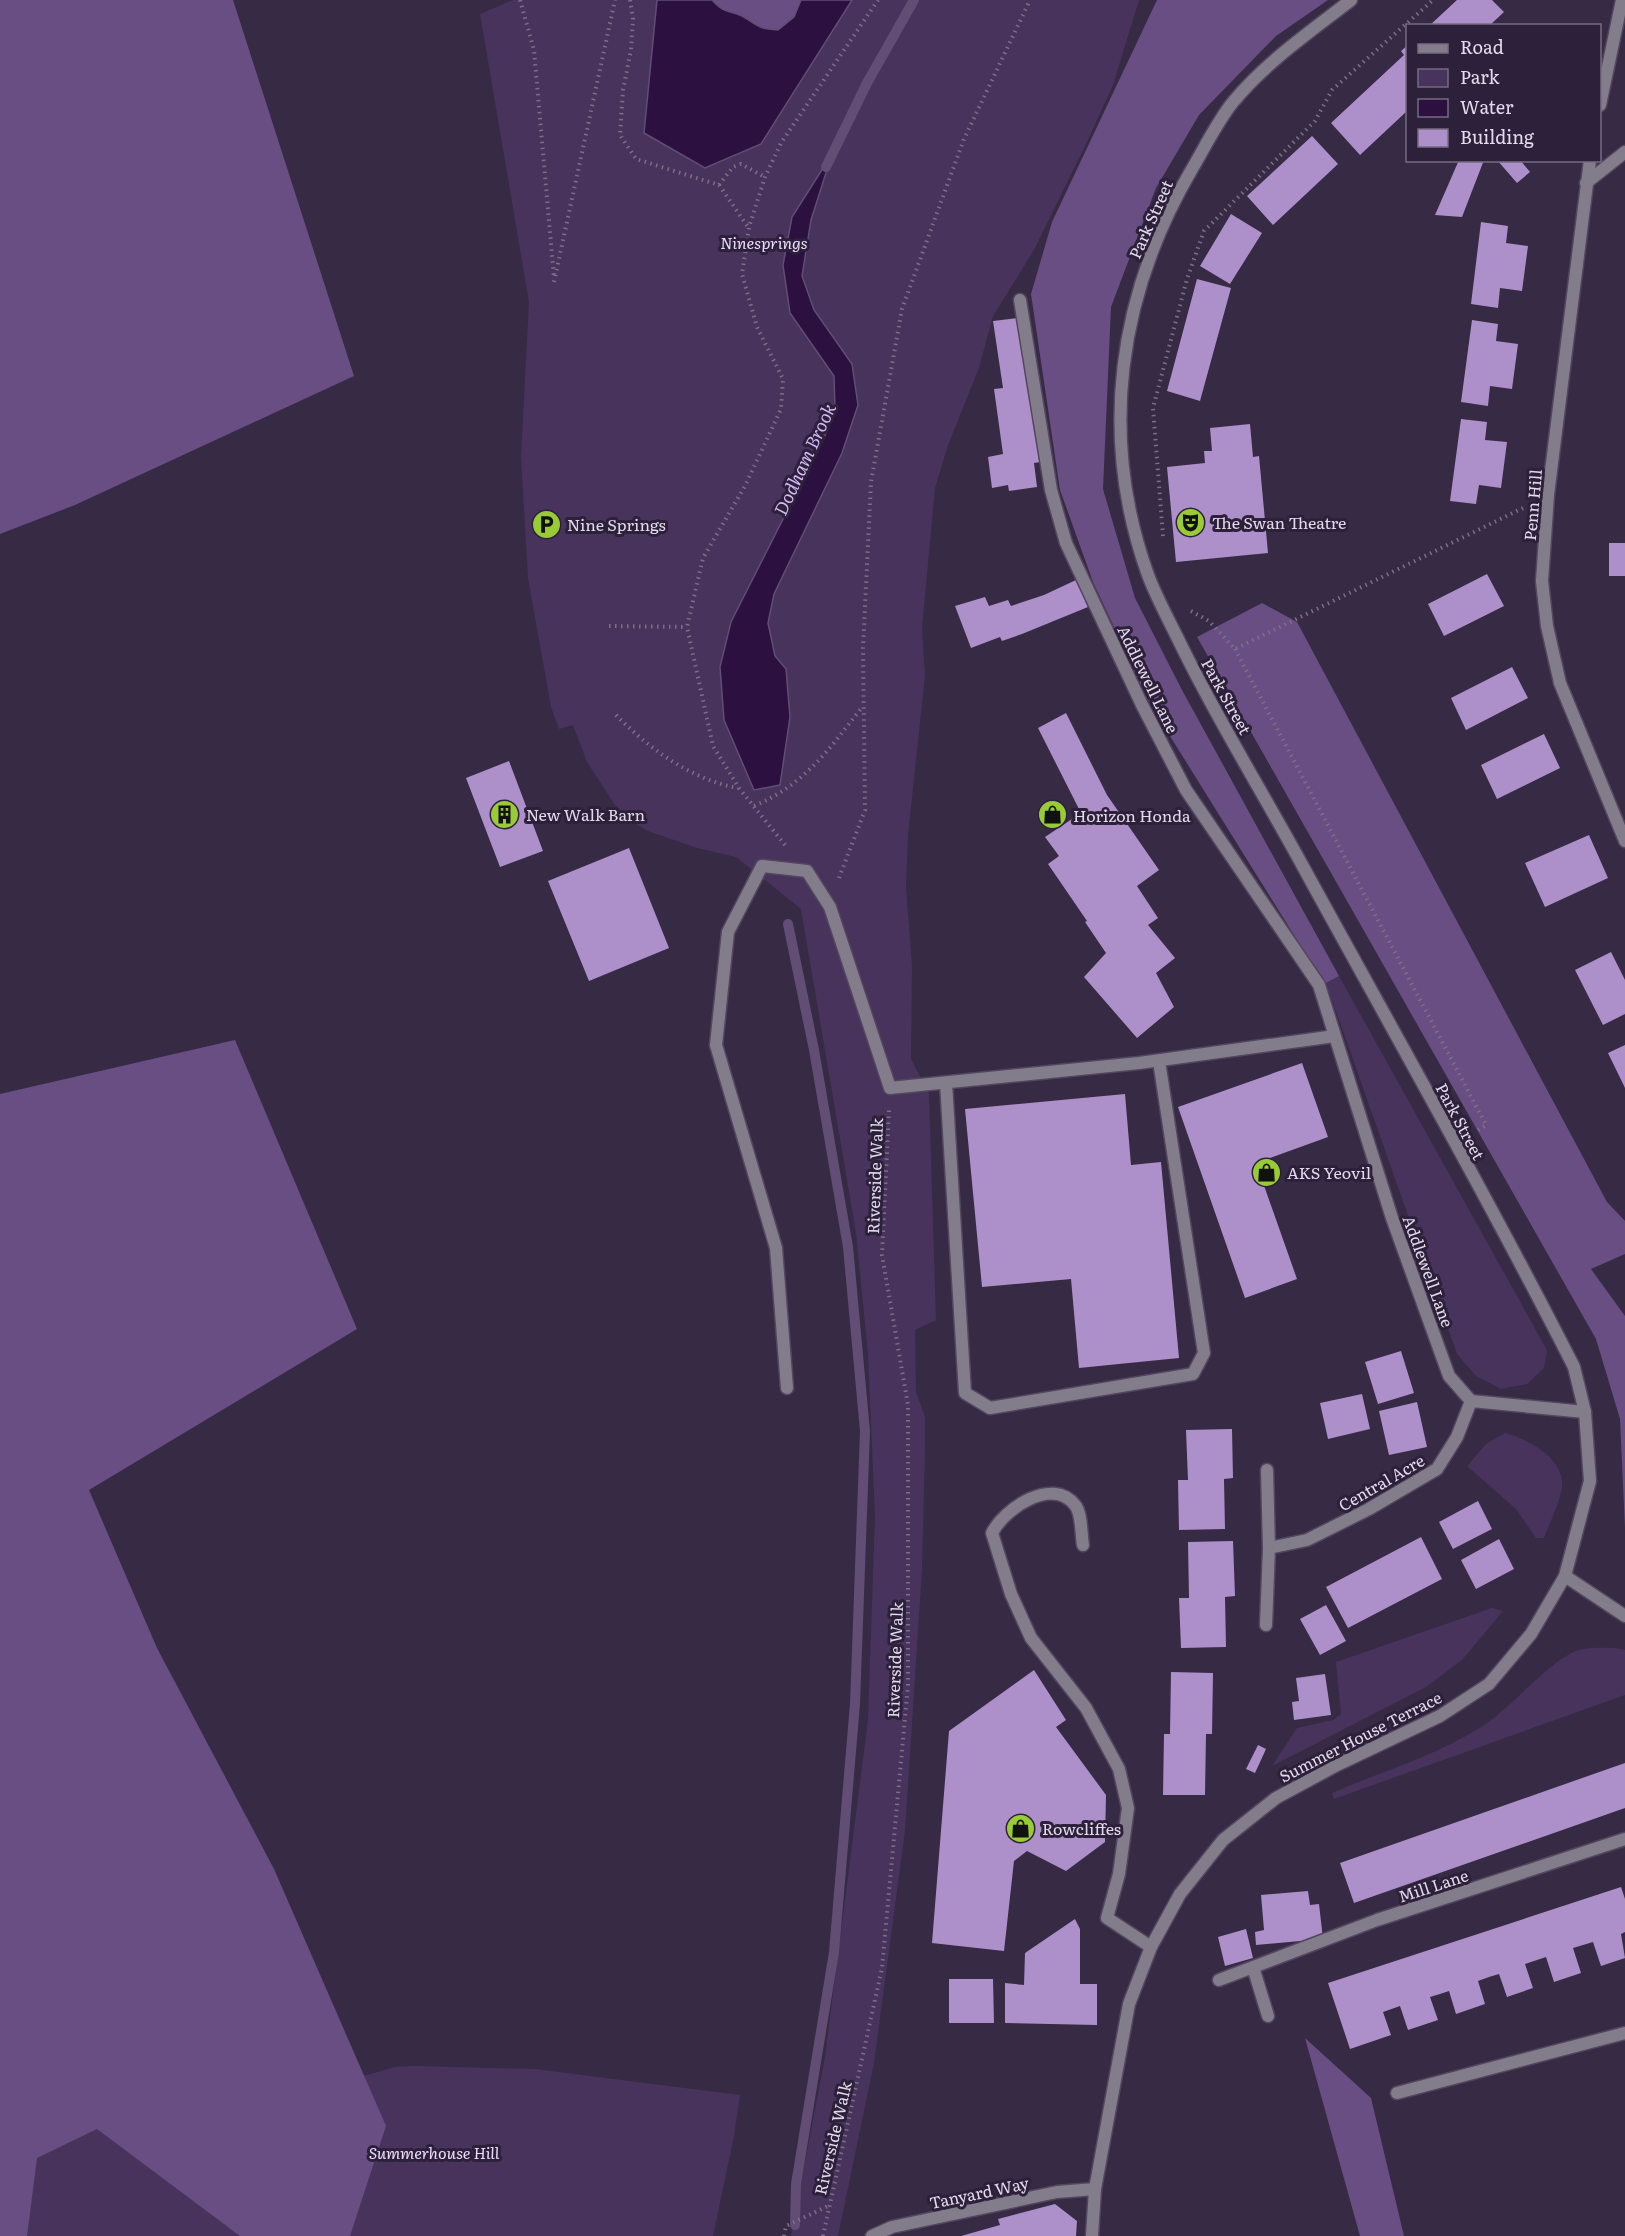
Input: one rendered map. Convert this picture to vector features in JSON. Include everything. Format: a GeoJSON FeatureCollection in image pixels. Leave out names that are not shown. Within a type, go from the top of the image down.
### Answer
{"type":"FeatureCollection","features":[{"type":"Feature","properties":{"kind":"street","name":"Park Street"},"geometry":{"type":"LineString","coordinates":[[1351,0],[1259,74],[1231,105],[1170,207],[1146,265],[1132,313],[1121,376],[1119,436],[1134,531],[1149,578],[1165,614],[1204,690],[1574,1367],[1585,1412],[1590,1481],[1565,1576]]}},
{"type":"Feature","properties":{"kind":"street"},"geometry":{"type":"LineString","coordinates":[[1601,96],[1622,0]]}},
{"type":"Feature","properties":{"kind":"street"},"geometry":{"type":"LineString","coordinates":[[1586,183],[1625,152]]}},
{"type":"Feature","properties":{"kind":"street","name":"Penn Hill"},"geometry":{"type":"LineString","coordinates":[[1590,162],[1548,495],[1542,581],[1547,626],[1560,683],[1625,840]]}},
{"type":"Feature","properties":{"kind":"street","name":"Addlewell Lane"},"geometry":{"type":"LineString","coordinates":[[1020,300],[1051,490],[1066,543],[1142,705],[1186,790],[1319,985],[1392,1218],[1449,1376],[1471,1401]]}},
{"type":"Feature","properties":{"kind":"street"},"geometry":{"type":"LineString","coordinates":[[787,1388],[776,1248],[716,1045],[728,932],[762,866],[807,871],[830,907],[890,1088],[1159,1060],[1335,1036]]}},
{"type":"Feature","properties":{"kind":"street"},"geometry":{"type":"LineString","coordinates":[[946,1083],[965,1393],[990,1408],[1193,1374],[1204,1353],[1159,1060]]}},
{"type":"Feature","properties":{"kind":"street"},"geometry":{"type":"LineString","coordinates":[[1471,1401],[1585,1412]]}},
{"type":"Feature","properties":{"kind":"street","name":"Central Acre"},"geometry":{"type":"LineString","coordinates":[[1269,1548],[1307,1540],[1369,1509],[1437,1469],[1457,1437],[1471,1401]]}},
{"type":"Feature","properties":{"kind":"street"},"geometry":{"type":"LineString","coordinates":[[1266,1625],[1269,1548],[1267,1470]]}},
{"type":"Feature","properties":{"kind":"street"},"geometry":{"type":"LineString","coordinates":[[1083,1545],[1077,1506],[1066,1496],[1039,1494],[1017,1504],[996,1524],[992,1533],[1011,1594],[1031,1638],[1086,1708],[1119,1769],[1128,1808],[1119,1874],[1107,1918],[1151,1947]]}},
{"type":"Feature","properties":{"kind":"street"},"geometry":{"type":"LineString","coordinates":[[1565,1576],[1625,1616]]}},
{"type":"Feature","properties":{"kind":"street","name":"Summer House Terrace"},"geometry":{"type":"LineString","coordinates":[[1092,2236],[1095,2189],[1129,2004],[1151,1947],[1180,1894],[1223,1840],[1276,1798],[1337,1765],[1440,1716],[1489,1684],[1531,1634],[1565,1576]]}},
{"type":"Feature","properties":{"kind":"street","name":"Mill Lane"},"geometry":{"type":"LineString","coordinates":[[1219,1980],[1377,1920],[1625,1839]]}},
{"type":"Feature","properties":{"kind":"street"},"geometry":{"type":"LineString","coordinates":[[1253,1967],[1268,2016]]}},
{"type":"Feature","properties":{"kind":"street"},"geometry":{"type":"LineString","coordinates":[[1397,2093],[1625,2033]]}},
{"type":"Feature","properties":{"kind":"street","name":"Tanyard Way"},"geometry":{"type":"LineString","coordinates":[[872,2236],[892,2228],[1057,2192],[1095,2189]]}},
{"type":"Feature","properties":{"kind":"path"},"geometry":{"type":"LineString","coordinates":[[520,0],[534,50],[554,282],[615,0]]}},
{"type":"Feature","properties":{"kind":"path"},"geometry":{"type":"LineString","coordinates":[[630,0],[633,20],[631,50],[623,90],[620,135],[636,159],[719,185],[749,227]]}},
{"type":"Feature","properties":{"kind":"path"},"geometry":{"type":"LineString","coordinates":[[807,871],[739,788],[713,746],[687,627],[703,558],[745,486],[781,410],[783,379],[758,327],[742,274],[749,227],[765,177],[780,143],[878,0]]}},
{"type":"Feature","properties":{"kind":"path"},"geometry":{"type":"LineString","coordinates":[[830,907],[865,810],[863,648],[872,482],[902,309],[964,139],[1030,0]]}},
{"type":"Feature","properties":{"kind":"path"},"geometry":{"type":"LineString","coordinates":[[1406,24],[1433,0]]}},
{"type":"Feature","properties":{"kind":"path"},"geometry":{"type":"LineString","coordinates":[[1163,538],[1153,408],[1184,291],[1204,231],[1315,121],[1332,90],[1406,24]]}},
{"type":"Feature","properties":{"kind":"path"},"geometry":{"type":"LineString","coordinates":[[719,185],[733,168],[741,164],[765,177]]}},
{"type":"Feature","properties":{"kind":"path"},"geometry":{"type":"LineString","coordinates":[[1235,649],[1548,495]]}},
{"type":"Feature","properties":{"kind":"path"},"geometry":{"type":"LineString","coordinates":[[1165,614],[1185,608],[1209,621],[1235,649],[1486,1125],[1454,1144]]}},
{"type":"Feature","properties":{"kind":"path"},"geometry":{"type":"LineString","coordinates":[[609,626],[687,627]]}},
{"type":"Feature","properties":{"kind":"path"},"geometry":{"type":"LineString","coordinates":[[754,806],[781,795],[805,775],[864,705]]}},
{"type":"Feature","properties":{"kind":"path"},"geometry":{"type":"LineString","coordinates":[[616,714],[641,740],[662,754],[714,784],[739,788]]}},
{"type":"Feature","properties":{"kind":"path","name":"Riverside Walk"},"geometry":{"type":"LineString","coordinates":[[784,2236],[786,2226],[829,2206],[882,1968],[908,1685],[908,1406],[882,1255],[890,1088]]}},
{"type":"Feature","properties":{"kind":"path"},"geometry":{"type":"LineString","coordinates":[[823,2236],[829,2206]]}},
{"type":"Feature","properties":{"kind":"green space","name":"Ninesprings"},"geometry":{"type":"Polygon","coordinates":[[[513,0],[1139,0],[1113,85],[1086,144],[1034,250],[993,316],[979,368],[948,445],[935,488],[922,629],[925,676],[908,835],[906,886],[912,966],[911,1059],[929,1094],[936,1320],[915,1330],[916,1392],[925,1417],[925,1448],[922,1570],[905,1831],[874,2063],[838,2236],[791,2236],[825,2057],[868,1720],[875,1516],[868,1354],[856,1233],[801,909],[736,857],[697,848],[648,831],[635,823],[615,805],[587,762],[573,725],[559,729],[551,707],[528,578],[521,457],[529,302],[480,14],[513,0]]]}},
{"type":"Feature","properties":{"kind":"green space"},"geometry":{"type":"Polygon","coordinates":[[[1339,976],[1547,1350],[1544,1368],[1527,1384],[1501,1389],[1476,1376],[1457,1354],[1326,983],[1339,976]]]}},
{"type":"Feature","properties":{"kind":"green space"},"geometry":{"type":"Polygon","coordinates":[[[1505,1433],[1524,1440],[1544,1452],[1552,1459],[1562,1478],[1561,1494],[1544,1538],[1536,1538],[1516,1509],[1467,1466],[1486,1444],[1505,1433]]]}},
{"type":"Feature","properties":{"kind":"green space"},"geometry":{"type":"Polygon","coordinates":[[[1492,1608],[1503,1611],[1462,1660],[1426,1687],[1272,1766],[1297,1728],[1333,1720],[1341,1714],[1336,1662],[1492,1608]]]}},
{"type":"Feature","properties":{"kind":"green space"},"geometry":{"type":"Polygon","coordinates":[[[1583,1649],[1625,1650],[1625,1695],[1334,1799],[1332,1793],[1425,1756],[1478,1729],[1568,1655],[1583,1649]]]}},
{"type":"Feature","properties":{"kind":"green space","name":"Summerhouse Hill"},"geometry":{"type":"Polygon","coordinates":[[[395,2067],[535,2069],[740,2095],[734,2136],[713,2236],[0,2236],[0,2119],[360,2077],[395,2067]]]}},
{"type":"Feature","properties":{"kind":"shaded area"},"geometry":{"type":"Polygon","coordinates":[[[0,0],[233,0],[354,376],[75,505],[0,534],[0,0]]]}},
{"type":"Feature","properties":{"kind":"shaded area"},"geometry":{"type":"Polygon","coordinates":[[[712,0],[801,0],[801,2],[794,17],[778,30],[758,26],[742,16],[724,10],[712,0]]]}},
{"type":"Feature","properties":{"kind":"shaded area"},"geometry":{"type":"Polygon","coordinates":[[[1157,0],[1328,0],[1276,36],[1199,115],[1156,188],[1111,307],[1103,489],[1135,598],[1182,690],[1339,976],[1326,983],[1150,704],[1093,582],[1060,490],[1031,294],[1052,222],[1157,0]]]}},
{"type":"Feature","properties":{"kind":"shaded area"},"geometry":{"type":"Polygon","coordinates":[[[1262,603],[1297,622],[1607,1202],[1625,1221],[1625,1254],[1591,1269],[1625,1316],[1625,1528],[1620,1419],[1596,1339],[1197,637],[1262,603]]]}},
{"type":"Feature","properties":{"kind":"shaded area"},"geometry":{"type":"Polygon","coordinates":[[[235,1040],[357,1329],[89,1490],[157,1648],[274,1869],[386,2126],[350,2236],[240,2236],[97,2129],[37,2158],[27,2236],[0,2236],[0,1094],[235,1040]]]}},
{"type":"Feature","properties":{"kind":"shaded area"},"geometry":{"type":"Polygon","coordinates":[[[1305,2038],[1371,2098],[1404,2236],[1360,2236],[1305,2038]]]}},
{"type":"Feature","properties":{"kind":"water"},"geometry":{"type":"Polygon","coordinates":[[[657,0],[712,0],[724,10],[742,16],[758,26],[778,30],[794,17],[801,0],[852,0],[761,144],[705,168],[644,133],[657,0]]]}},
{"type":"Feature","properties":{"kind":"water"},"geometry":{"type":"Polygon","coordinates":[[[832,154],[811,220],[802,276],[814,310],[852,364],[858,405],[842,453],[774,594],[768,623],[775,656],[786,669],[790,717],[780,785],[754,790],[724,720],[720,667],[731,622],[824,438],[835,409],[834,376],[790,313],[783,265],[792,217],[832,154]]]}},
{"type":"Feature","properties":{"kind":"building"},"geometry":{"type":"Polygon","coordinates":[[[1457,0],[1492,0],[1504,12],[1491,24],[1431,24],[1457,0]]]}},
{"type":"Feature","properties":{"kind":"building"},"geometry":{"type":"Polygon","coordinates":[[[1406,47],[1406,112],[1360,155],[1331,123],[1404,55],[1401,51],[1406,47]]]}},
{"type":"Feature","properties":{"kind":"building"},"geometry":{"type":"Polygon","coordinates":[[[1312,136],[1338,164],[1273,225],[1247,196],[1312,136]]]}},
{"type":"Feature","properties":{"kind":"building"},"geometry":{"type":"Polygon","coordinates":[[[1458,162],[1483,162],[1462,217],[1435,215],[1458,162]]]}},
{"type":"Feature","properties":{"kind":"building"},"geometry":{"type":"Polygon","coordinates":[[[1499,162],[1522,162],[1530,172],[1517,183],[1499,162]]]}},
{"type":"Feature","properties":{"kind":"building"},"geometry":{"type":"Polygon","coordinates":[[[1231,214],[1262,233],[1230,284],[1200,266],[1231,214]]]}},
{"type":"Feature","properties":{"kind":"building"},"geometry":{"type":"Polygon","coordinates":[[[1481,222],[1508,226],[1506,243],[1528,246],[1522,291],[1500,288],[1498,308],[1471,304],[1481,222]]]}},
{"type":"Feature","properties":{"kind":"building"},"geometry":{"type":"Polygon","coordinates":[[[1197,279],[1231,288],[1200,401],[1167,391],[1197,279]]]}},
{"type":"Feature","properties":{"kind":"building"},"geometry":{"type":"Polygon","coordinates":[[[1019,318],[1041,462],[1034,463],[1037,487],[1009,491],[1008,485],[992,488],[988,457],[1003,454],[994,389],[1003,388],[993,321],[1019,318]]]}},
{"type":"Feature","properties":{"kind":"building"},"geometry":{"type":"Polygon","coordinates":[[[1472,320],[1498,324],[1496,341],[1518,344],[1512,389],[1490,386],[1488,406],[1461,402],[1472,320]]]}},
{"type":"Feature","properties":{"kind":"building"},"geometry":{"type":"Polygon","coordinates":[[[1461,419],[1487,422],[1485,440],[1507,442],[1501,488],[1479,485],[1476,504],[1450,501],[1461,419]]]}},
{"type":"Feature","properties":{"kind":"building"},"geometry":{"type":"Polygon","coordinates":[[[1250,424],[1253,457],[1259,456],[1268,553],[1176,562],[1167,467],[1205,463],[1204,451],[1212,451],[1210,428],[1250,424]]]}},
{"type":"Feature","properties":{"kind":"building"},"geometry":{"type":"Polygon","coordinates":[[[1609,543],[1625,543],[1625,576],[1609,576],[1609,543]]]}},
{"type":"Feature","properties":{"kind":"building"},"geometry":{"type":"Polygon","coordinates":[[[1487,574],[1504,606],[1444,636],[1428,604],[1487,574]]]}},
{"type":"Feature","properties":{"kind":"building"},"geometry":{"type":"Polygon","coordinates":[[[1076,580],[1088,607],[1022,634],[1002,641],[1000,637],[971,648],[955,606],[985,597],[989,606],[1008,600],[1011,606],[1044,595],[1076,580]]]}},
{"type":"Feature","properties":{"kind":"building"},"geometry":{"type":"Polygon","coordinates":[[[1512,667],[1528,698],[1466,730],[1451,698],[1512,667]]]}},
{"type":"Feature","properties":{"kind":"building"},"geometry":{"type":"Polygon","coordinates":[[[1066,713],[1107,795],[1159,870],[1137,886],[1158,918],[1148,925],[1175,958],[1156,973],[1174,1007],[1137,1038],[1084,977],[1106,953],[1048,864],[1059,856],[1045,837],[1081,813],[1038,728],[1066,713]]]}},
{"type":"Feature","properties":{"kind":"building"},"geometry":{"type":"Polygon","coordinates":[[[1544,734],[1560,768],[1497,799],[1481,765],[1544,734]]]}},
{"type":"Feature","properties":{"kind":"building","name":"New Walk Barn"},"geometry":{"type":"Polygon","coordinates":[[[509,761],[543,851],[500,867],[466,778],[509,761]]]}},
{"type":"Feature","properties":{"kind":"building"},"geometry":{"type":"Polygon","coordinates":[[[1589,835],[1608,878],[1545,907],[1525,863],[1589,835]]]}},
{"type":"Feature","properties":{"kind":"building"},"geometry":{"type":"Polygon","coordinates":[[[629,848],[669,948],[589,981],[548,881],[629,848]]]}},
{"type":"Feature","properties":{"kind":"building"},"geometry":{"type":"Polygon","coordinates":[[[1611,952],[1625,980],[1625,1014],[1603,1025],[1575,970],[1611,952]]]}},
{"type":"Feature","properties":{"kind":"building"},"geometry":{"type":"Polygon","coordinates":[[[1625,1045],[1625,1088],[1608,1053],[1625,1045]]]}},
{"type":"Feature","properties":{"kind":"building"},"geometry":{"type":"Polygon","coordinates":[[[1302,1063],[1328,1137],[1256,1163],[1297,1279],[1245,1298],[1178,1107],[1302,1063]]]}},
{"type":"Feature","properties":{"kind":"building"},"geometry":{"type":"Polygon","coordinates":[[[1125,1094],[1131,1165],[1161,1162],[1179,1358],[1079,1368],[1071,1279],[982,1287],[965,1109],[1125,1094]]]}},
{"type":"Feature","properties":{"kind":"building"},"geometry":{"type":"Polygon","coordinates":[[[1401,1351],[1414,1393],[1378,1404],[1365,1362],[1401,1351]]]}},
{"type":"Feature","properties":{"kind":"building"},"geometry":{"type":"Polygon","coordinates":[[[1362,1394],[1370,1429],[1328,1439],[1320,1403],[1362,1394]]]}},
{"type":"Feature","properties":{"kind":"building"},"geometry":{"type":"Polygon","coordinates":[[[1417,1402],[1427,1447],[1389,1455],[1379,1411],[1417,1402]]]}},
{"type":"Feature","properties":{"kind":"building"},"geometry":{"type":"Polygon","coordinates":[[[1232,1429],[1233,1478],[1224,1479],[1225,1529],[1179,1530],[1178,1480],[1188,1480],[1186,1430],[1232,1429]]]}},
{"type":"Feature","properties":{"kind":"building"},"geometry":{"type":"Polygon","coordinates":[[[1478,1501],[1492,1529],[1453,1549],[1439,1522],[1478,1501]]]}},
{"type":"Feature","properties":{"kind":"building"},"geometry":{"type":"Polygon","coordinates":[[[1421,1537],[1442,1579],[1348,1628],[1326,1587],[1421,1537]]]}},
{"type":"Feature","properties":{"kind":"building"},"geometry":{"type":"Polygon","coordinates":[[[1499,1539],[1514,1569],[1476,1589],[1461,1560],[1499,1539]]]}},
{"type":"Feature","properties":{"kind":"building"},"geometry":{"type":"Polygon","coordinates":[[[1233,1541],[1235,1596],[1225,1597],[1226,1647],[1181,1648],[1179,1598],[1189,1598],[1188,1542],[1233,1541]]]}},
{"type":"Feature","properties":{"kind":"building"},"geometry":{"type":"Polygon","coordinates":[[[1326,1605],[1346,1641],[1320,1655],[1300,1619],[1326,1605]]]}},
{"type":"Feature","properties":{"kind":"building"},"geometry":{"type":"Polygon","coordinates":[[[1034,1670],[1066,1720],[1056,1727],[1106,1795],[1105,1842],[1066,1871],[1027,1851],[1014,1861],[1004,1951],[932,1943],[949,1731],[1034,1670]]]}},
{"type":"Feature","properties":{"kind":"building"},"geometry":{"type":"Polygon","coordinates":[[[1171,1672],[1213,1673],[1212,1734],[1206,1734],[1205,1795],[1163,1795],[1164,1734],[1170,1734],[1171,1672]]]}},
{"type":"Feature","properties":{"kind":"building"},"geometry":{"type":"Polygon","coordinates":[[[1325,1674],[1331,1715],[1294,1720],[1292,1702],[1299,1701],[1296,1678],[1325,1674]]]}},
{"type":"Feature","properties":{"kind":"building"},"geometry":{"type":"Polygon","coordinates":[[[1258,1745],[1266,1749],[1255,1773],[1246,1769],[1258,1745]]]}},
{"type":"Feature","properties":{"kind":"building"},"geometry":{"type":"Polygon","coordinates":[[[1625,1763],[1625,1808],[1354,1903],[1340,1863],[1625,1763]]]}},
{"type":"Feature","properties":{"kind":"building"},"geometry":{"type":"Polygon","coordinates":[[[1621,1887],[1625,1899],[1625,1932],[1621,1934],[1625,1958],[1601,1966],[1593,1942],[1573,1948],[1581,1973],[1554,1982],[1546,1957],[1525,1964],[1533,1988],[1507,1997],[1499,1974],[1489,1977],[1478,1981],[1485,2004],[1456,2014],[1449,1991],[1430,1997],[1438,2020],[1408,2030],[1400,2006],[1383,2012],[1391,2035],[1350,2049],[1328,1983],[1621,1887]]]}},
{"type":"Feature","properties":{"kind":"building"},"geometry":{"type":"Polygon","coordinates":[[[1308,1891],[1310,1905],[1319,1904],[1323,1939],[1256,1945],[1255,1932],[1264,1930],[1261,1895],[1308,1891]]]}},
{"type":"Feature","properties":{"kind":"building"},"geometry":{"type":"Polygon","coordinates":[[[1075,1919],[1080,1929],[1080,1984],[1097,1984],[1097,2025],[1005,2023],[1005,1983],[1024,1985],[1025,1953],[1075,1919]]]}},
{"type":"Feature","properties":{"kind":"building"},"geometry":{"type":"Polygon","coordinates":[[[1246,1929],[1253,1958],[1225,1966],[1218,1937],[1246,1929]]]}},
{"type":"Feature","properties":{"kind":"building"},"geometry":{"type":"Polygon","coordinates":[[[949,1979],[993,1979],[994,2023],[949,2023],[949,1979]]]}},
{"type":"Feature","properties":{"kind":"building"},"geometry":{"type":"Polygon","coordinates":[[[1055,2204],[1077,2221],[1076,2236],[961,2236],[1000,2225],[998,2219],[1055,2204]]]}},
{"type":"Feature","properties":{"kind":"waterway","name":"Dodham Brook"},"geometry":{"type":"LineString","coordinates":[[826,167],[867,83],[914,0]]}},
{"type":"Feature","properties":{"kind":"waterway"},"geometry":{"type":"LineString","coordinates":[[788,924],[814,1050],[848,1247],[865,1431],[855,1704],[834,1952],[796,2184],[795,2225]]}},
{"type":"Feature","properties":{"kind":"place","name":"The Swan Theatre"},"geometry":{"type":"Point","coordinates":[1191,522]}},
{"type":"Feature","properties":{"kind":"place","name":"Nine Springs"},"geometry":{"type":"Point","coordinates":[546,524]}},
{"type":"Feature","properties":{"kind":"place","name":"New Walk Barn"},"geometry":{"type":"Point","coordinates":[505,814]}},
{"type":"Feature","properties":{"kind":"place","name":"Horizon Honda"},"geometry":{"type":"Point","coordinates":[1052,815]}},
{"type":"Feature","properties":{"kind":"place","name":"AKS Yeovil"},"geometry":{"type":"Point","coordinates":[1266,1172]}},
{"type":"Feature","properties":{"kind":"place","name":"Rowcliffes"},"geometry":{"type":"Point","coordinates":[1021,1828]}}]}
